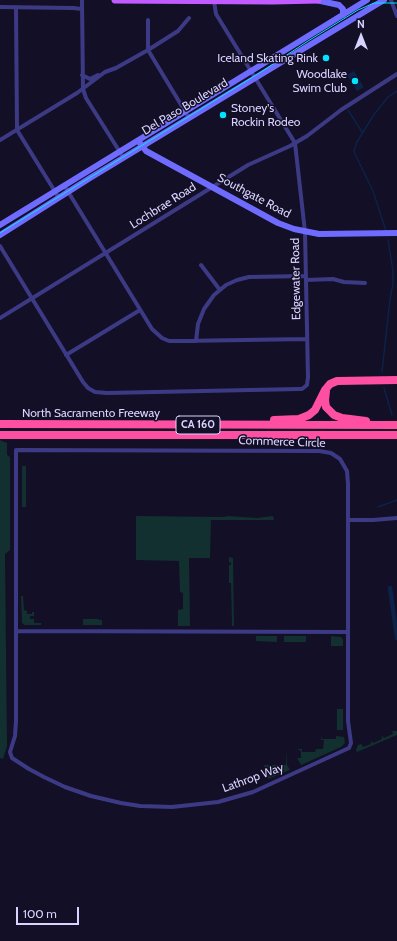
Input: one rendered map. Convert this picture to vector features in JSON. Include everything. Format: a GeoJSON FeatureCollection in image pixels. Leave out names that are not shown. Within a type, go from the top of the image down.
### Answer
{"type":"FeatureCollection","features":[{"type":"Feature","properties":{"kind":"highway"},"geometry":{"type":"LineString","coordinates":[[202,425],[302,418],[315,410],[327,387],[334,382],[343,380],[397,380]]}},
{"type":"Feature","properties":{"kind":"highway"},"geometry":{"type":"LineString","coordinates":[[327,387],[325,403],[328,410],[334,415],[342,418],[397,425]]}},
{"type":"Feature","properties":{"kind":"highway","name":"North Sacramento Freeway"},"geometry":{"type":"LineString","coordinates":[[0,424],[397,425]]}},
{"type":"Feature","properties":{"kind":"highway","name":"North Sacramento Freeway"},"geometry":{"type":"LineString","coordinates":[[0,435],[397,436]]}},
{"type":"Feature","properties":{"kind":"main road"},"geometry":{"type":"LineString","coordinates":[[115,0],[317,0],[339,5],[343,8],[343,15]]}},
{"type":"Feature","properties":{"kind":"main road","name":"Del Paso Boulevard"},"geometry":{"type":"LineString","coordinates":[[0,224],[367,0]]}},
{"type":"Feature","properties":{"kind":"main road","name":"Del Paso Boulevard"},"geometry":{"type":"LineString","coordinates":[[0,235],[123,158],[384,0]]}},
{"type":"Feature","properties":{"kind":"main road","name":"Southgate Road"},"geometry":{"type":"LineString","coordinates":[[138,140],[146,151],[278,223],[294,229],[319,234],[397,233]]}},
{"type":"Feature","properties":{"kind":"street"},"geometry":{"type":"LineString","coordinates":[[82,0],[83,89],[86,98],[123,158]]}},
{"type":"Feature","properties":{"kind":"street"},"geometry":{"type":"LineString","coordinates":[[391,0],[397,16]]}},
{"type":"Feature","properties":{"kind":"street","name":"Edgewater Road"},"geometry":{"type":"LineString","coordinates":[[66,355],[85,385],[95,392],[102,393],[299,389],[305,387],[308,379],[305,232],[295,143],[216,14],[214,1]]}},
{"type":"Feature","properties":{"kind":"street"},"geometry":{"type":"LineString","coordinates":[[0,7],[82,9]]}},
{"type":"Feature","properties":{"kind":"street"},"geometry":{"type":"LineString","coordinates":[[16,8],[17,130],[59,198]]}},
{"type":"Feature","properties":{"kind":"street"},"geometry":{"type":"LineString","coordinates":[[82,75],[90,79],[148,50],[178,31],[184,26],[189,18]]}},
{"type":"Feature","properties":{"kind":"street"},"geometry":{"type":"LineString","coordinates":[[148,20],[148,50],[189,118]]}},
{"type":"Feature","properties":{"kind":"street"},"geometry":{"type":"LineString","coordinates":[[0,140],[83,89],[102,74]]}},
{"type":"Feature","properties":{"kind":"street","name":"Lochbrae Road"},"geometry":{"type":"LineString","coordinates":[[0,318],[257,160],[295,143],[320,127],[341,110],[397,74]]}},
{"type":"Feature","properties":{"kind":"street"},"geometry":{"type":"LineString","coordinates":[[64,185],[152,329],[162,338],[174,341],[307,339]]}},
{"type":"Feature","properties":{"kind":"street"},"geometry":{"type":"LineString","coordinates":[[0,246],[66,355],[140,310]]}},
{"type":"Feature","properties":{"kind":"street"},"geometry":{"type":"LineString","coordinates":[[201,265],[220,290]]}},
{"type":"Feature","properties":{"kind":"street"},"geometry":{"type":"LineString","coordinates":[[196,341],[197,329],[202,314],[210,300],[220,290],[231,283],[249,277],[330,279],[344,282],[365,283]]}},
{"type":"Feature","properties":{"kind":"street","name":"Commerce Circle"},"geometry":{"type":"LineString","coordinates":[[16,631],[16,450],[325,451],[331,453],[340,459],[347,471],[348,632]]}},
{"type":"Feature","properties":{"kind":"street"},"geometry":{"type":"LineString","coordinates":[[348,520],[397,518]]}},
{"type":"Feature","properties":{"kind":"street"},"geometry":{"type":"LineString","coordinates":[[16,631],[348,632]]}},
{"type":"Feature","properties":{"kind":"street","name":"Lathrop Way"},"geometry":{"type":"LineString","coordinates":[[16,631],[16,729],[10,752],[12,758],[44,777],[65,787],[91,796],[125,804],[168,807],[191,806],[218,802],[253,792],[349,748],[351,743],[348,726],[348,632]]}},
{"type":"Feature","properties":{"kind":"green space"},"geometry":{"type":"Polygon","coordinates":[[[0,440],[7,443],[7,455],[10,457],[10,550],[5,554],[7,746],[3,759],[0,758],[0,440]]]}},
{"type":"Feature","properties":{"kind":"green space"},"geometry":{"type":"Polygon","coordinates":[[[22,466],[26,466],[26,507],[22,507],[22,466]]]}},
{"type":"Feature","properties":{"kind":"green space"},"geometry":{"type":"Polygon","coordinates":[[[136,516],[228,516],[257,518],[273,516],[274,520],[211,520],[210,558],[189,558],[190,626],[178,626],[178,610],[183,609],[183,593],[180,592],[179,561],[136,560],[136,516]]]}},
{"type":"Feature","properties":{"kind":"green space"},"geometry":{"type":"Polygon","coordinates":[[[229,557],[233,558],[234,626],[232,626],[231,583],[229,583],[229,565],[231,565],[231,563],[229,562],[229,557]]]}},
{"type":"Feature","properties":{"kind":"green space"},"geometry":{"type":"Polygon","coordinates":[[[21,596],[23,596],[24,610],[27,611],[27,614],[32,614],[32,612],[34,612],[34,616],[30,616],[30,619],[34,619],[34,623],[41,623],[41,625],[25,625],[22,623],[21,596]]]}},
{"type":"Feature","properties":{"kind":"green space"},"geometry":{"type":"Polygon","coordinates":[[[83,619],[99,619],[102,620],[102,625],[83,625],[83,619]]]}},
{"type":"Feature","properties":{"kind":"green space"},"geometry":{"type":"Polygon","coordinates":[[[256,636],[277,636],[277,642],[256,641],[256,636]]]}},
{"type":"Feature","properties":{"kind":"green space"},"geometry":{"type":"Polygon","coordinates":[[[284,636],[306,636],[306,642],[284,642],[284,636]]]}},
{"type":"Feature","properties":{"kind":"green space"},"geometry":{"type":"Polygon","coordinates":[[[331,636],[341,637],[343,640],[343,646],[331,646],[331,636]]]}},
{"type":"Feature","properties":{"kind":"green space"},"geometry":{"type":"Polygon","coordinates":[[[337,709],[343,709],[343,730],[337,730],[337,709]]]}},
{"type":"Feature","properties":{"kind":"green space"},"geometry":{"type":"Polygon","coordinates":[[[392,731],[397,731],[397,735],[357,752],[356,750],[358,745],[361,744],[363,747],[371,744],[371,741],[373,743],[382,739],[382,736],[384,738],[393,734],[392,731]]]}},
{"type":"Feature","properties":{"kind":"green space"},"geometry":{"type":"Polygon","coordinates":[[[321,736],[322,739],[336,739],[336,736],[344,737],[345,743],[341,747],[301,765],[297,758],[301,758],[301,751],[297,749],[302,749],[302,752],[315,752],[316,749],[323,749],[324,740],[321,740],[321,736]]]}},
{"type":"Feature","properties":{"kind":"green space"},"geometry":{"type":"Polygon","coordinates":[[[286,749],[287,765],[290,770],[268,779],[264,765],[286,765],[286,749]]]}},
{"type":"Feature","properties":{"kind":"water"},"geometry":{"type":"Polygon","coordinates":[[[354,71],[364,87],[357,91],[347,75],[354,71]]]}},
{"type":"Feature","properties":{"kind":"waterway"},"geometry":{"type":"LineString","coordinates":[[386,231],[373,191],[354,150],[357,142],[373,116],[388,97],[397,91]]}},
{"type":"Feature","properties":{"kind":"waterway"},"geometry":{"type":"LineString","coordinates":[[348,110],[362,132]]}},
{"type":"Feature","properties":{"kind":"waterway"},"geometry":{"type":"LineString","coordinates":[[382,372],[393,284],[393,271],[388,240]]}},
{"type":"Feature","properties":{"kind":"waterway"},"geometry":{"type":"LineString","coordinates":[[384,388],[392,415]]}},
{"type":"Feature","properties":{"kind":"waterway"},"geometry":{"type":"LineString","coordinates":[[378,507],[397,500]]}},
{"type":"Feature","properties":{"kind":"waterway"},"geometry":{"type":"LineString","coordinates":[[390,588],[397,638]]}},
{"type":"Feature","properties":{"kind":"tram line"},"geometry":{"type":"LineString","coordinates":[[0,233],[261,72],[358,10],[374,3],[397,3]]}},
{"type":"Feature","properties":{"kind":"place","name":"Iceland Skating Rink"},"geometry":{"type":"Point","coordinates":[326,58]}},
{"type":"Feature","properties":{"kind":"place","name":"Woodlake Swim Club"},"geometry":{"type":"Point","coordinates":[355,81]}},
{"type":"Feature","properties":{"kind":"place","name":"Stoney's Rockin Rodeo"},"geometry":{"type":"Point","coordinates":[223,115]}}]}
